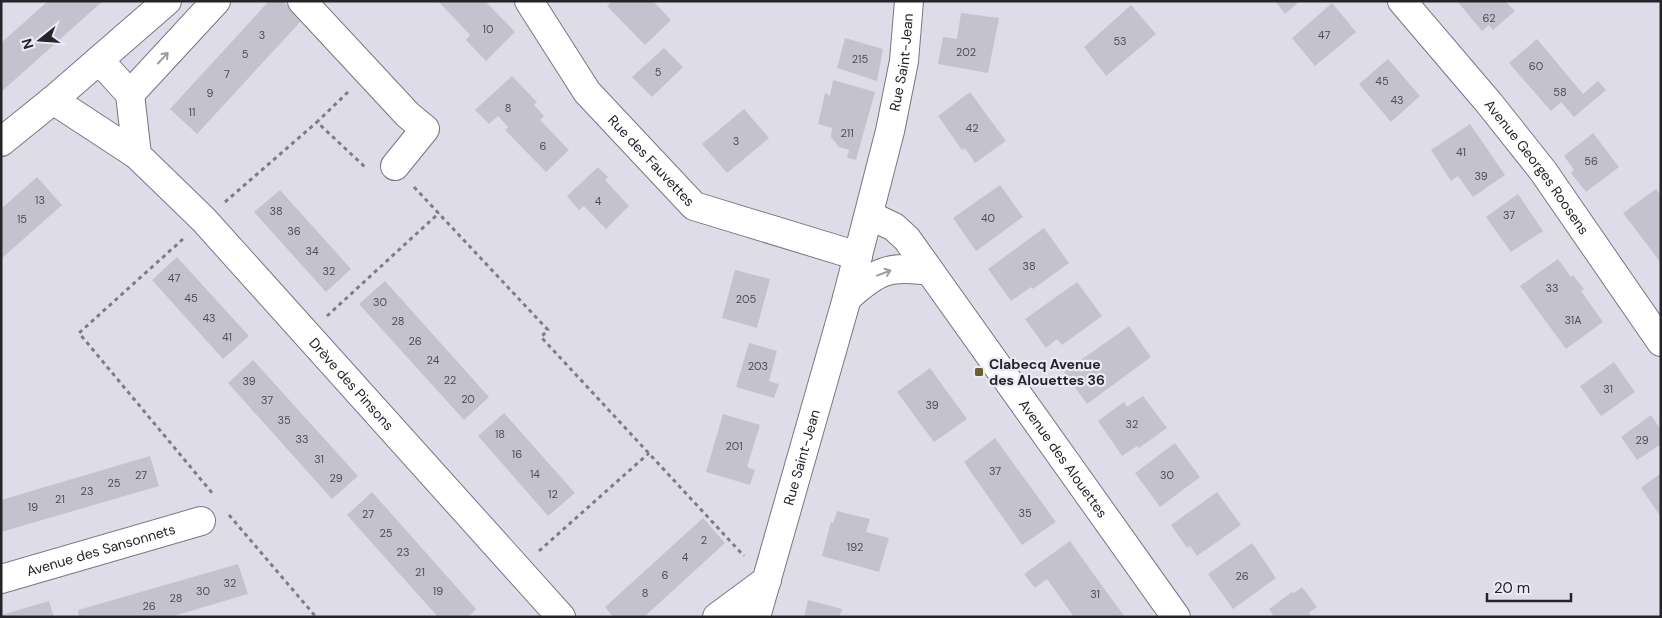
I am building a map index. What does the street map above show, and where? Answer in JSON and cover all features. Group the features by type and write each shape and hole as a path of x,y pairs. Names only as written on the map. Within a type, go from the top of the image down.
{"street":[{"path":"1,142 53,100 167,1"},
{"path":"130,94 216,1"},
{"path":"302,1 408,115 425,129 395,166"},
{"name":"Rue des Fauvettes","path":"529,1 587,92 694,206 858,256"},
{"name":"Rue Saint-Jean","path":"756,617 847,298 890,131 902,70 909,1"},
{"name":"Avenue Georges Roosens","path":"1402,1 1489,103 1543,171 1661,342"},
{"path":"99,60 130,94 136,155"},
{"name":"Drève des Pinsons","path":"53,100 136,155 204,220 561,617"},
{"name":"Avenue des Alouettes","path":"869,215 894,228 907,240 1176,617"},
{"path":"847,298 867,280 888,270 907,268 929,271"},
{"name":"Avenue des Sansonnets","path":"1,579 209,510"},
{"path":"717,617 766,580"}],"path":[{"path":"209,510 79,332 317,122 368,72"},
{"path":"317,122 379,181 395,166 548,330 541,337 766,580"},
{"path":"307,334 439,213"},
{"path":"518,570 649,453"},
{"path":"229,514 316,617"}],"building":[{"path":"48,1 103,1 1,92 1,43"},
{"path":"269,1 283,1 302,20 197,134 170,109"},
{"path":"438,1 485,1 515,32 486,61 466,40 470,35"},
{"path":"612,1 653,1 671,20 645,45 607,6"},
{"path":"1275,1 1300,1 1285,14"},
{"path":"1457,1 1505,1 1515,11 1493,30 1489,25 1482,31"},
{"path":"1332,3 1356,32 1315,66 1292,38"},
{"path":"1131,5 1156,34 1106,76 1084,47"},
{"path":"961,13 999,18 988,73 938,64 943,37 957,39"},
{"path":"845,38 883,49 877,81 837,68"},
{"path":"1537,39 1583,94 1598,81 1606,90 1574,117 1561,102 1551,111 1509,63"},
{"path":"664,48 683,67 652,97 632,77"},
{"path":"1388,59 1420,96 1391,122 1359,84"},
{"path":"512,76 537,102 534,105 544,116 540,120 569,150 546,172 505,130 508,127 498,116 489,124 475,110"},
{"path":"833,80 875,92 856,160 847,158 849,150 839,147 831,137 832,128 818,124 825,93 830,96"},
{"path":"970,92 1006,141 975,163 965,148 962,150 938,116"},
{"path":"744,109 769,138 727,173 702,144"},
{"path":"1470,124 1505,175 1473,197 1458,176 1451,181 1431,150"},
{"path":"1593,133 1619,167 1586,192 1571,173 1574,170 1564,156"},
{"path":"598,167 608,177 605,180 629,206 606,229 584,206 579,210 567,196"},
{"path":"37,177 62,205 1,259 1,209"},
{"path":"1000,185 1023,217 976,251 953,218"},
{"path":"1656,189 1661,196 1661,263 1623,213"},
{"path":"280,190 351,269 326,292 254,212"},
{"path":"1518,194 1543,231 1511,252 1486,217"},
{"path":"1044,228 1069,263 1033,289 1031,287 1011,301 988,269"},
{"path":"177,257 249,336 223,359 152,280"},
{"path":"1558,259 1571,277 1573,275 1584,289 1581,291 1603,322 1566,349 1520,286"},
{"path":"735,270 770,279 757,328 722,318"},
{"path":"385,281 489,397 464,420 359,304"},
{"path":"1077,282 1102,316 1062,345 1057,339 1046,348 1025,319"},
{"path":"1129,326 1151,357 1087,404 1064,372"},
{"path":"749,343 777,351 769,381 779,384 774,398 736,387"},
{"path":"253,360 358,476 332,499 228,383"},
{"path":"1614,362 1635,392 1601,416 1580,386"},
{"path":"930,368 967,419 934,442 897,392"},
{"path":"1143,396 1167,428 1139,448 1137,446 1122,456 1098,421 1124,402 1127,407"},
{"path":"504,413 575,493 548,516 478,436"},
{"path":"723,414 760,425 747,467 755,470 750,485 706,472"},
{"path":"1651,415 1661,430 1661,444 1637,460 1621,437"},
{"path":"995,438 1056,522 1022,545 964,462"},
{"path":"1175,443 1200,477 1160,507 1135,473"},
{"path":"150,456 159,486 1,532 1,500"},
{"path":"1661,473 1661,517 1641,488"},
{"path":"372,492 476,609 468,617 438,617 347,515"},
{"path":"1217,492 1241,525 1197,556 1190,546 1187,548 1171,525"},
{"path":"837,511 870,519 866,532 889,538 879,572 822,556 831,522 833,523"},
{"path":"703,518 725,543 644,617 613,617 605,607"},
{"path":"1070,541 1125,617 1074,617 1047,579 1035,588 1024,574"},
{"path":"1252,543 1276,578 1233,609 1208,574"},
{"path":"238,564 248,594 170,617 79,617 78,610"},
{"path":"1302,587 1317,607 1309,613 1312,617 1274,617 1269,609"},
{"path":"808,600 842,609 839,617 804,617"},
{"path":"49,601 54,617 1,617 1,615"}],"place":[{"name":"Clabecq Avenue des Alouettes 36","path":"979,372"}]}
